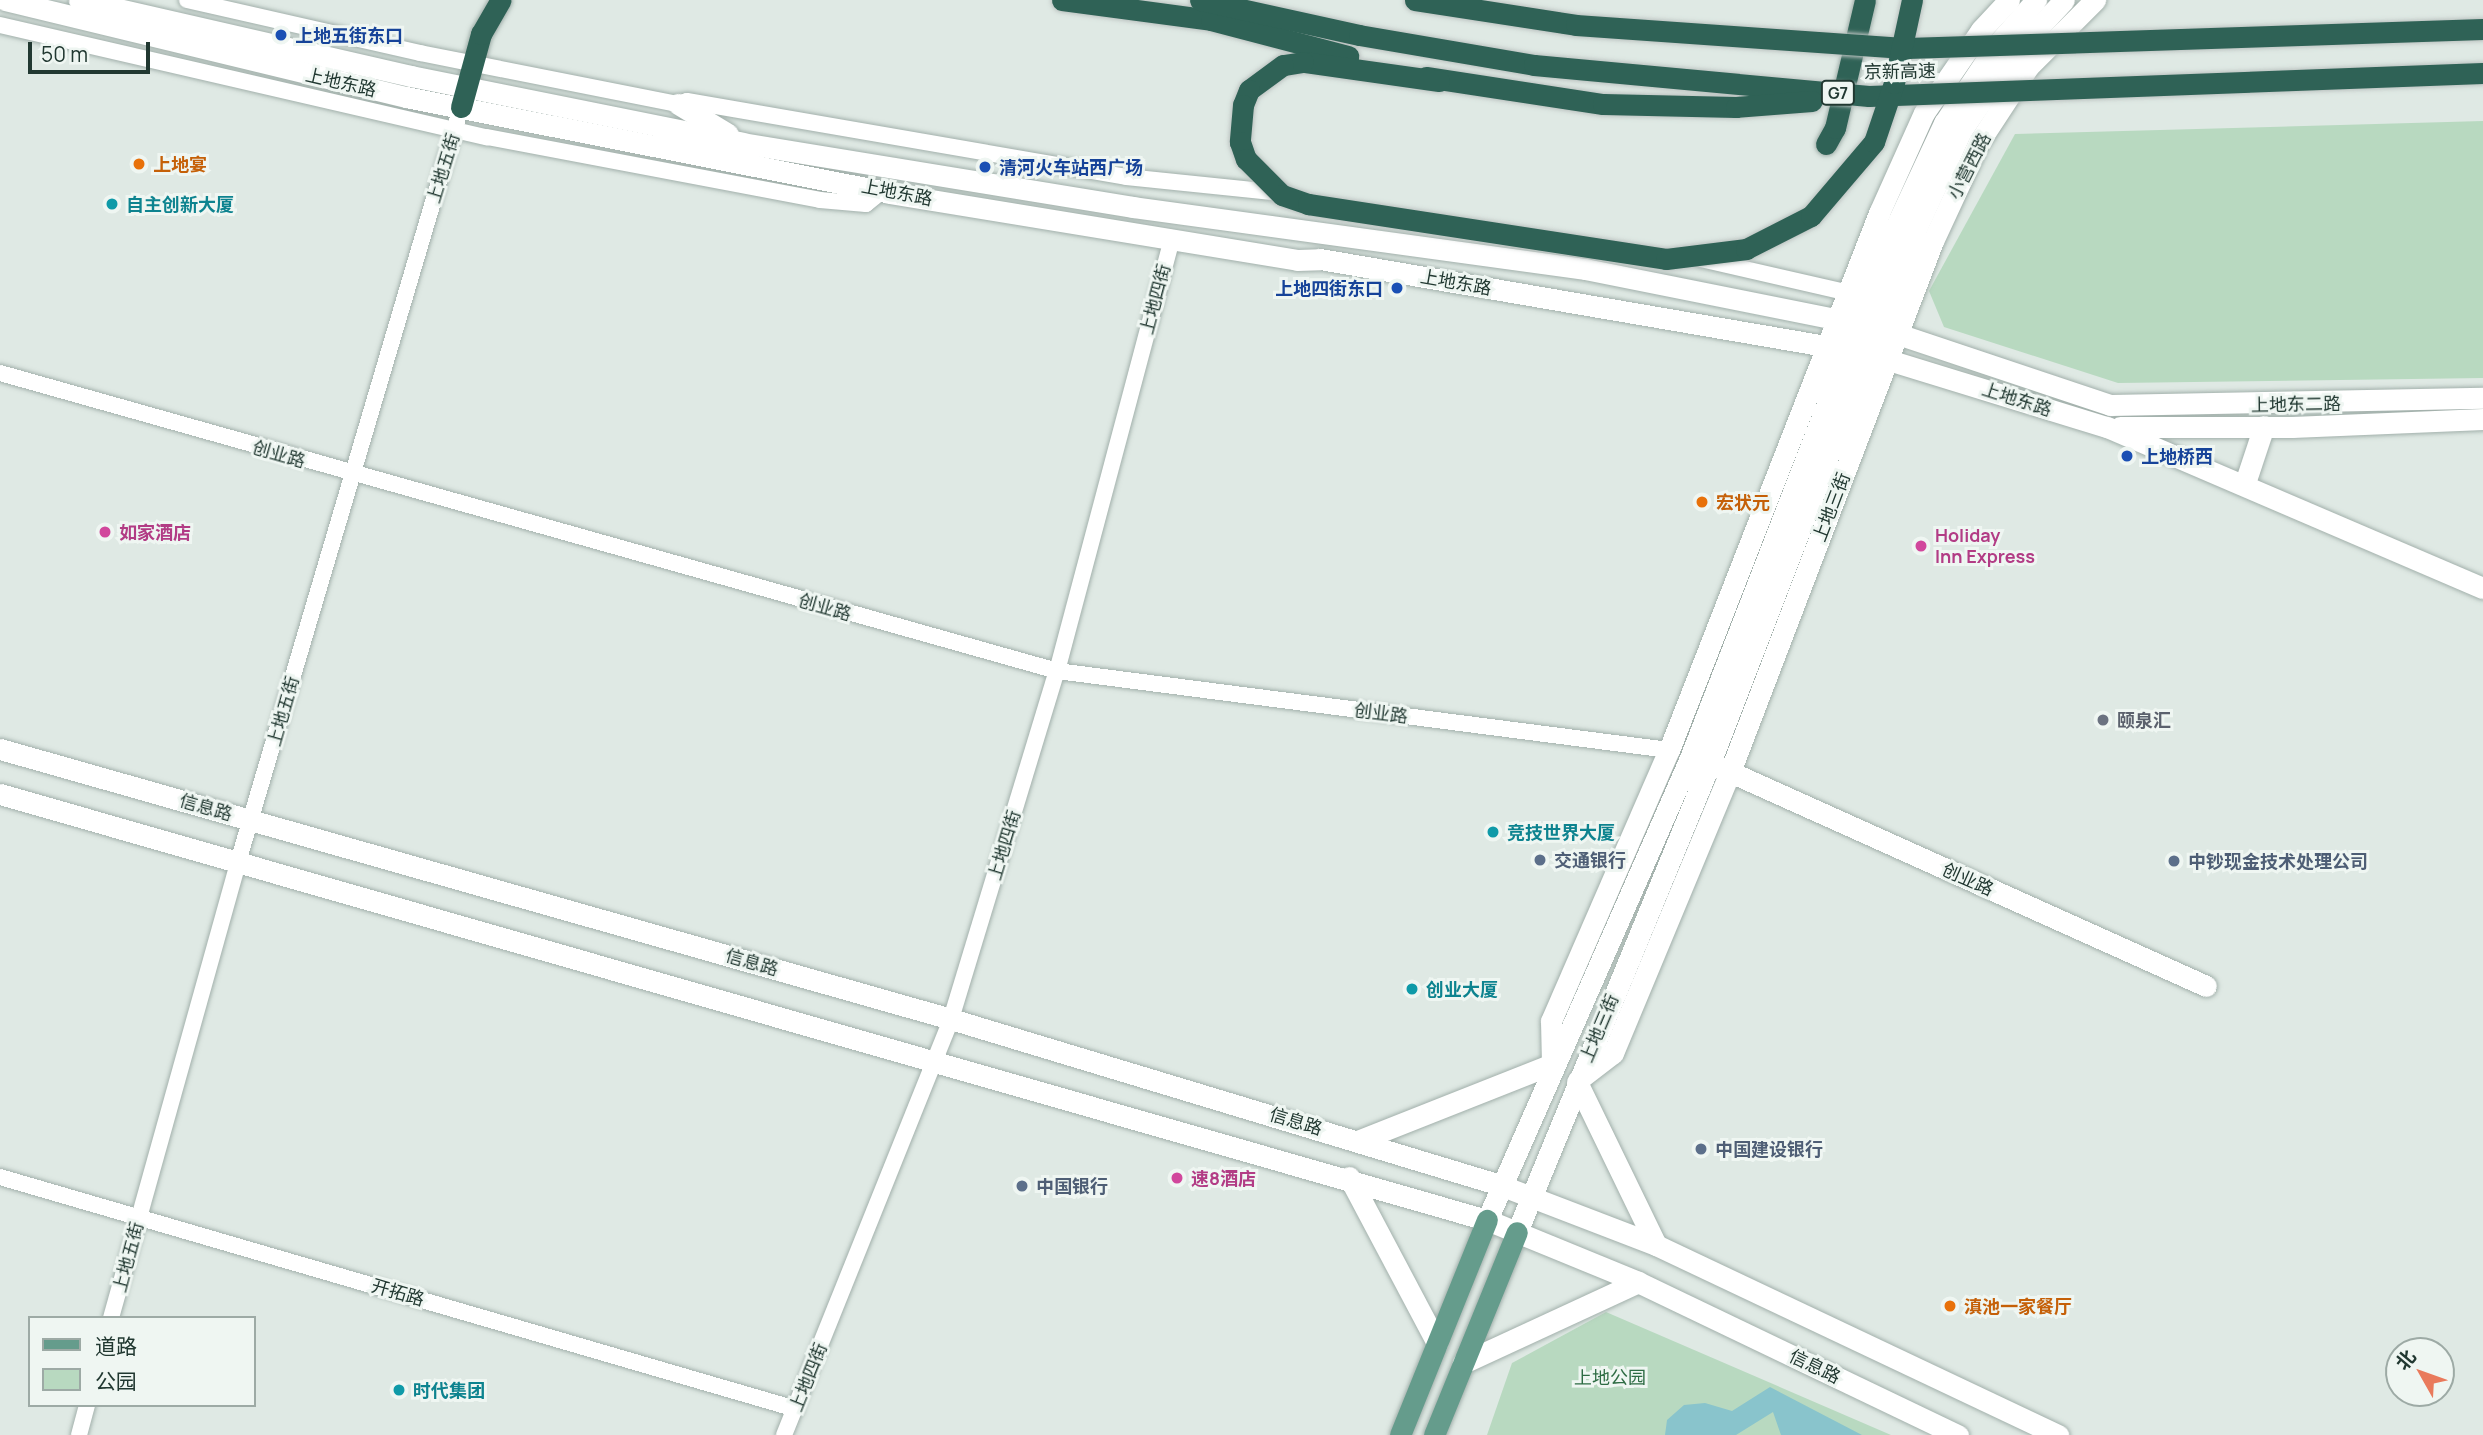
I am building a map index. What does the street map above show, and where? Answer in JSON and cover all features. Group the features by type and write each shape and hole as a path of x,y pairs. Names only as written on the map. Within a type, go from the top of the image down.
{"highway":[{"path":"464,96 481,34 501,0"},
{"path":"1062,0 1211,20 1439,81"},
{"name":"京新高速","path":"1200,0 1359,35 1534,65 1870,96 2483,73"},
{"name":"京新高速","path":"1415,0 1576,25 1907,48 2483,29"},
{"path":"1826,144 1835,128 1866,0"},
{"path":"1870,96 1736,107 1603,104 1303,62 1283,65 1250,90 1243,105 1240,142 1246,159 1282,195 1308,204 1666,259 1746,249 1811,216 1874,142 1894,83 1912,0"}],"main road":[{"name":"上地东路","path":"5,0 464,96 882,191 1846,349 1887,358 2107,427"},
{"name":"上地东路","path":"79,0 464,96 1133,207 1585,269 1898,334 2110,405"},
{"path":"120,0 138,15"},
{"path":"1846,349 1835,319 1924,113 1981,30 2009,0"},
{"name":"小营西路","path":"1866,326 1944,123 1997,44 2036,0"},
{"name":"小营西路","path":"1846,349 1866,326 1961,131 2012,56 2064,0"},
{"name":"小营西路","path":"1887,358 1933,242 1979,142 2028,67 2095,0"},
{"path":"678,104 742,143"},
{"name":"上地三街","path":"1552,1064 1551,1021 1846,349"},
{"name":"上地三街","path":"1577,1082 1700,760 1846,349"},
{"name":"上地三街","path":"1577,1082 1613,1053 1730,772 1887,358"},
{"name":"上地东二路","path":"2110,405 2483,398"},
{"path":"2110,405 2107,427 2245,483 2483,588"},
{"name":"上地东二路","path":"2107,427 2264,426 2483,419"},
{"path":"2245,483 2264,426"},
{"name":"信息路","path":"0,749 951,1019 1360,1140 1500,1185 1656,1245"},
{"name":"创业路","path":"1669,750 1730,772 2206,986"},
{"name":"上地三街","path":"1487,1220 1552,1064 1700,760"},
{"path":"0,794 1349,1177 1437,1343"},
{"path":"1360,1140 1552,1064"},
{"path":"1434,1435 1577,1082"},
{"path":"1577,1082 1656,1245 2058,1435"},
{"name":"信息路","path":"1349,1177 1487,1220 1638,1282 1958,1435"},
{"path":"1400,1435 1487,1220"},
{"path":"1463,1363 1638,1282"}],"street":[{"path":"187,0 473,64 678,104 687,101 1127,177 1215,183 1603,240 1845,292"},
{"path":"0,25 455,130 820,200 866,204 882,191"},
{"name":"上地五街","path":"112,1316 238,862 464,96"},
{"name":"上地四街","path":"784,1435 951,1019 1057,671 1172,238"},
{"name":"创业路","path":"0,373 352,475 1057,671 1669,750"},
{"name":"开拓路","path":"0,1177 796,1409"},
{"path":"79,1435 86,1407"}],"green space":[{"path":"2483,121 2483,378 2118,383 1944,327 1929,291 2015,134"},
{"name":"上地公园","path":"1606,1312 1891,1435 1487,1435 1512,1363"}],"water":[{"path":"1770,1387 1862,1435 1781,1435 1773,1412 1736,1435 1665,1435 1667,1420 1684,1405 1705,1403 1732,1411"}],"place":[{"name":"上地五街东口","path":"281,35"},
{"name":"上地宴","path":"139,164"},
{"name":"清河火车站西广场","path":"985,167"},
{"name":"自主创新大厦","path":"112,204"},
{"name":"上地四街东口","path":"1397,288"},
{"name":"上地桥西","path":"2127,456"},
{"name":"宏状元","path":"1702,502"},
{"name":"如家酒店","path":"105,532"},
{"name":"Holiday Inn Express","path":"1921,546"},
{"name":"颐泉汇","path":"2103,720"},
{"name":"竞技世界大厦","path":"1493,832"},
{"name":"交通银行","path":"1540,860"},
{"name":"中钞现金技术处理公司","path":"2174,861"},
{"name":"创业大厦","path":"1412,989"},
{"name":"中国建设银行","path":"1701,1149"},
{"name":"速8酒店","path":"1177,1178"},
{"name":"中国银行","path":"1022,1186"},
{"name":"滇池一家餐厅","path":"1950,1306"},
{"name":"时代集团","path":"399,1390"}]}
